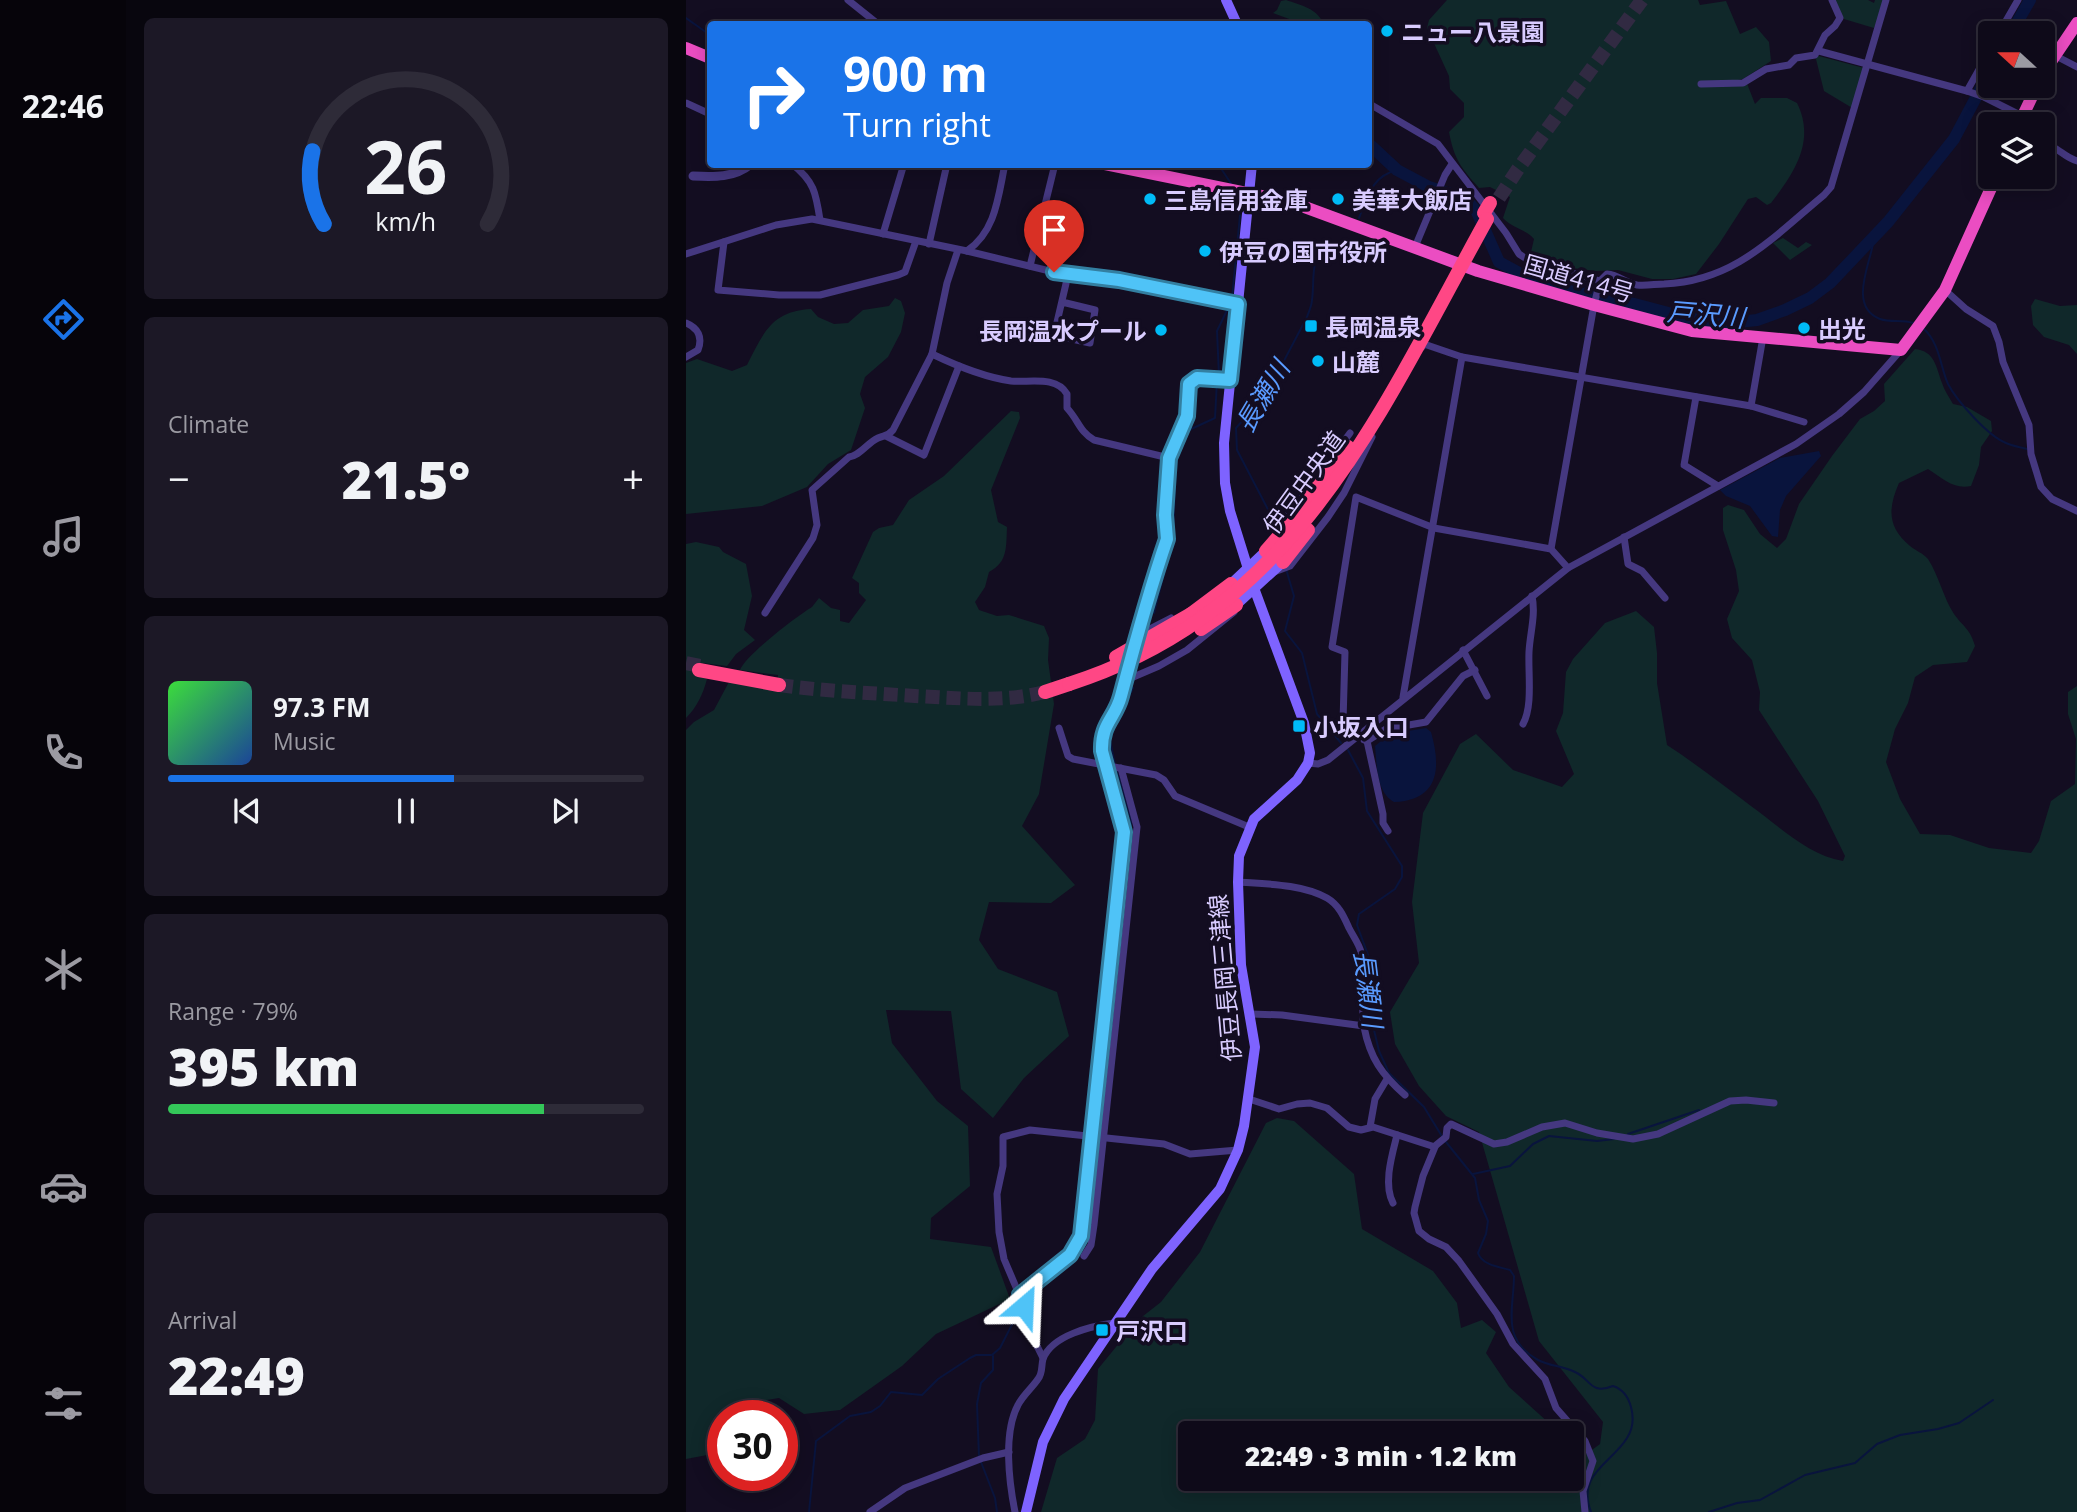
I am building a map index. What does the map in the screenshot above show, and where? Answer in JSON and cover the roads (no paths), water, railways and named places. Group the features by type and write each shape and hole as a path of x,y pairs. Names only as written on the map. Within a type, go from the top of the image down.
{"highway":[{"path":"2055,54 2077,23"},
{"path":"686,48 707,57"},
{"name":"国道414号","path":"1125,168 1291,202 1478,271 1692,331 1901,350"},
{"path":"1901,350 1945,290 1991,189"},
{"name":"伊豆中央道","path":"1045,690 1072,682 1153,649 1193,626 1228,600 1291,539 1325,497 1490,209"},
{"path":"1266,551 1361,432"},
{"path":"1283,562 1335,492 1361,432"},
{"name":"伊豆中央道","path":"1072,682 1163,639 1211,608 1245,580 1308,512 1361,432"},
{"path":"1094,671 1191,614 1231,584"},
{"path":"1072,682 1095,680 1153,657 1236,605"},
{"path":"700,668 779,683"}],"main road":[{"path":"1226,0 1236,21"},
{"path":"1252,168 1224,443 1225,483 1230,511 1254,588 1304,723 1309,743 1308,763"},
{"path":"1231,584 1266,551"},
{"path":"1236,605 1283,562"},
{"name":"伊豆長岡三津線","path":"1026,1512 1035,1469 1052,1419 1152,1269 1220,1189 1238,1150 1255,1058 1251,1014 1241,965 1239,856 1249,827 1261,812 1297,780 1308,763"}],"street":[{"path":"848,0 874,21"},
{"path":"1700,84 1743,83 1766,69 1788,65 1797,58 1815,55 1825,35 1840,18 1832,0"},
{"path":"1551,549 1594,303 1600,284 1607,274 1616,275 1636,285 1689,283 1717,274 1745,261 1824,195 1831,187 1886,0"},
{"path":"2006,21 2018,0"},
{"path":"1819,51 1967,91 1984,97 2008,112"},
{"path":"2055,56 2077,67"},
{"path":"1967,91 1978,71"},
{"path":"686,103 707,113"},
{"path":"1372,105 1438,144 1519,254 1528,260 1600,284"},
{"path":"2055,147 2077,162"},
{"path":"1415,247 1452,164"},
{"path":"693,176 723,177 746,168"},
{"path":"797,168 810,182 820,220"},
{"path":"883,234 903,168"},
{"path":"929,244 946,168"},
{"path":"968,251 979,243 988,231 1004,168"},
{"path":"1030,266 1054,168"},
{"path":"686,254 778,224 820,220 1068,275 1119,280 1238,304"},
{"path":"724,242 718,290 803,296 834,293 905,272 916,242"},
{"path":"765,613 813,538 817,525 812,491 850,456 856,456 876,439 894,430 932,354 958,250"},
{"path":"1062,302 1095,310 1090,344 1054,335 1068,275"},
{"path":"1945,290 1966,309 1993,326 2003,362 2029,425 2031,454 2042,487 2052,499 2077,511"},
{"path":"686,323 695,328 700,340 694,354 686,357"},
{"path":"1751,406 1763,337"},
{"path":"1270,574 1290,566 1344,493 1375,429 1424,344 1462,357 1751,406 1804,422"},
{"path":"1308,763 1322,764 1568,568 1796,444 1839,414 1864,392 1901,350"},
{"path":"932,354 959,366 1012,381 1038,381 1060,386 1067,394 1068,408 1083,434 1094,440 1169,458"},
{"path":"1403,698 1462,357"},
{"path":"886,436 924,455 959,366"},
{"path":"1084,1256 1092,1238 1124,832 1102,738 1121,698 1167,539 1165,515 1169,458 1185,424 1188,389 1192,380 1197,378 1230,380"},
{"path":"1696,397 1684,465 1718,486"},
{"path":"1266,551 1272,534 1313,483 1361,432"},
{"path":"1313,483 1434,528 1551,549 1568,568"},
{"path":"1356,497 1332,647 1345,652 1343,722 1354,738 1367,741 1386,729 1426,722 1463,676 1475,670"},
{"path":"1624,537 1628,564 1642,570 1665,598"},
{"path":"1138,635 1191,608 1217,586 1231,584"},
{"path":"1522,724 1528,711 1529,651 1534,622 1532,596"},
{"path":"1124,681 1187,650 1232,616 1236,605"},
{"path":"1463,650 1487,696"},
{"path":"1059,727 1068,756 1156,775 1164,780 1180,799 1249,827"},
{"path":"1367,741 1384,817 1383,823 1388,831"},
{"path":"1020,1295 1065,1260 1081,1236 1098,1137 1137,827 1121,768"},
{"path":"1238,883 1286,886 1319,894 1336,905 1361,949 1364,966 1364,1026 1374,1056 1387,1079 1405,1095"},
{"path":"1251,1014 1282,1015 1364,1026"},
{"path":"1370,1127 1376,1098 1387,1079"},
{"path":"1249,1099 1279,1109 1310,1103 1327,1108 1349,1127 1361,1130 1370,1127 1434,1146"},
{"path":"1585,1512 1583,1491 1593,1461 1585,1441 1556,1409 1545,1379 1513,1344 1497,1314 1459,1261 1446,1247 1419,1231 1415,1207 1434,1146 1443,1138 1448,1125 1454,1124 1489,1142 1500,1144 1542,1127 1564,1123 1597,1133 1633,1139 1658,1134 1730,1101 1774,1103"},
{"path":"1015,1512 1008,1437 1016,1408 1041,1376 1043,1358 1028,1328 1020,1295 1004,1259 999,1231 998,1194 1003,1166 1003,1137 1030,1130 1164,1144 1191,1154 1238,1150"},
{"path":"1393,1203 1389,1194 1389,1170 1397,1135"},
{"path":"1043,1358 1056,1343 1071,1335 1100,1325 1114,1324"},
{"path":"870,1512 905,1488 983,1458 1009,1452"}],"water":[{"path":"1819,451 1821,456 1786,496 1780,510 1778,537 1772,536 1750,506 1726,496 1720,490 1780,458"},
{"path":"1426,728 1431,732 1436,757 1434,779 1421,795 1394,802 1388,798 1381,785 1375,746 1390,734"}],"waterway":[{"name":"戸沢川","path":"2018,21 2030,0"},
{"path":"686,18 707,33"},
{"name":"戸沢川","path":"1372,147 1397,170 1429,187 1463,198 1477,212 1499,262 1521,274 1676,315 1729,323 1757,320 1785,310 1810,298 1830,283 1888,222 1954,139 1978,94"},
{"name":"戸沢川","path":"1221,168 1232,185"},
{"name":"長瀬川","path":"1359,218 1376,182 1397,170"},
{"name":"戸沢川","path":"1232,299 1240,215 1236,197"},
{"path":"1874,237 1864,281 1865,304 1870,313 1880,319 1913,323"},
{"name":"長瀬川","path":"1279,523 1274,521 1237,450 1236,428 1245,418 1257,412 1307,317 1312,302 1315,263 1327,245"},
{"name":"戸沢川","path":"1219,376 1217,331 1230,304"},
{"path":"1924,329 1937,348 1948,384 1966,408 1982,426 1999,439 2027,449"},
{"name":"戸沢川","path":"1154,613 1173,538 1176,459 1189,430 1215,418 1217,381"},
{"name":"長瀬川","path":"1286,569 1294,596 1285,631 1302,653 1317,714 1341,743"},
{"name":"戸沢川","path":"1115,765 1110,732 1133,688"},
{"name":"長瀬川","path":"1348,750 1363,778 1367,811 1402,866 1402,877 1395,889 1359,914 1357,925 1371,963 1370,1013 1379,1051 1389,1073 1424,1107 1443,1138"},
{"name":"戸沢川","path":"1098,1136 1131,833 1131,819 1117,771"},
{"path":"1628,1134 1699,1110"},
{"path":"1473,1174 1510,1166 1533,1144 1549,1136 1597,1141 1614,1139"},
{"name":"戸沢川","path":"1025,1300 1075,1257 1087,1237 1097,1141"},
{"name":"長瀬川","path":"1446,1142 1475,1178 1479,1200 1488,1221 1478,1253 1480,1257 1487,1263 1510,1270 1514,1276 1512,1322 1518,1343 1538,1360 1575,1372 1595,1387 1600,1389 1613,1386 1620,1389 1629,1401 1632,1416 1630,1431 1621,1447 1592,1478 1588,1488 1591,1512"},
{"name":"戸沢川","path":"992,1355 1000,1348 1022,1305"},
{"path":"809,1512 816,1441 850,1416 871,1412 880,1406 891,1392 922,1395 938,1379 970,1358 976,1355 991,1355"},
{"path":"979,1457 977,1404 981,1383 993,1370 993,1356"},
{"path":"1709,1512 1737,1503 1760,1500 1805,1475 1855,1463 1877,1444 1900,1435 1959,1423 1993,1400"},
{"path":"981,1462 995,1498 997,1512"}],"tunnel":[{"path":"1499,198 1642,0"},
{"path":"686,663 700,666"},
{"path":"779,685 964,699 1013,698 1045,692"}],"place":[{"name":"ニュー八景園","path":"1387,31"},
{"name":"三島信用金庫","path":"1150,199"},
{"name":"美華大飯店","path":"1338,199"},
{"name":"伊豆の国市役所","path":"1205,251"},
{"name":"長岡温泉","path":"1311,326"},
{"name":"出光","path":"1804,328"},
{"name":"長岡温水プール","path":"1161,330"},
{"name":"山麓","path":"1318,361"},
{"name":"小坂入口","path":"1299,726"},
{"name":"戸沢口","path":"1102,1330"}]}
